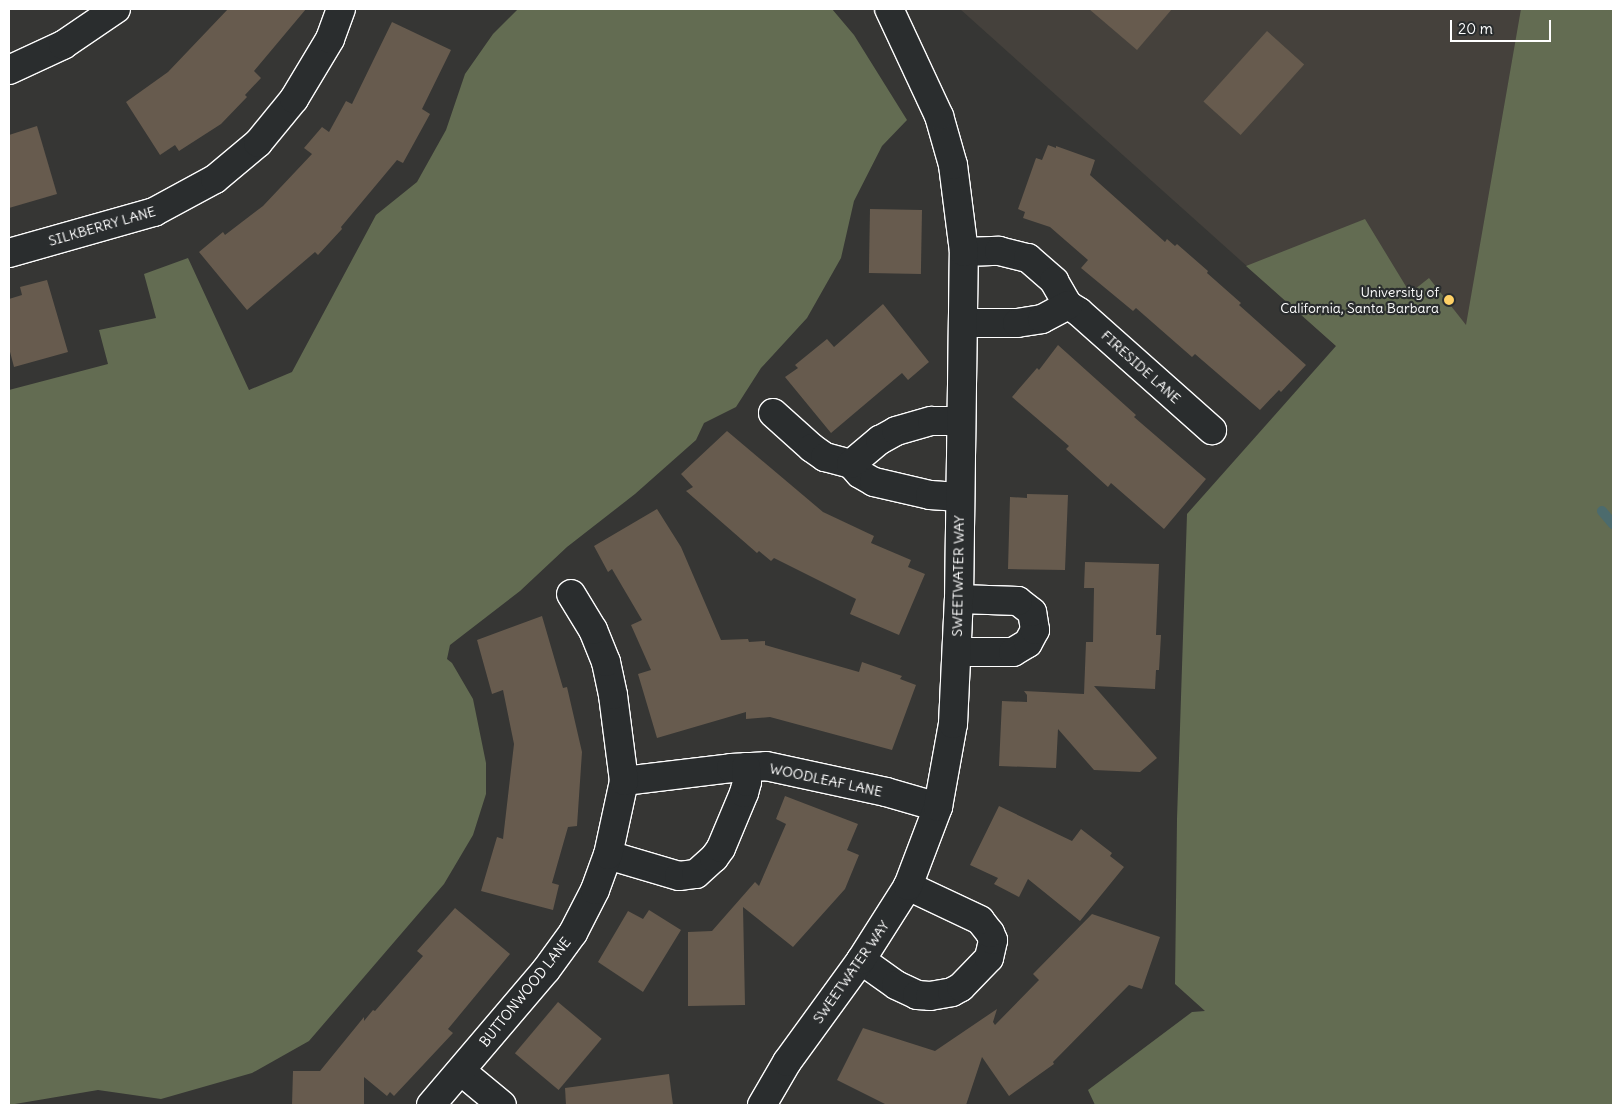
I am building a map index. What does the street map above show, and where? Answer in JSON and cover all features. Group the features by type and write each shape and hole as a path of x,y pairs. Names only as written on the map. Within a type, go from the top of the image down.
{"street":[{"path":"9,70 57,48 116,9"},
{"name":"SILKBERRY LANE","path":"9,252 154,212 216,179 258,143 294,99 330,38 341,9"},
{"name":"SWEETWATER WAY","path":"762,1105 787,1062 861,960 908,886 921,858 938,807 953,724 959,599 964,252 953,165 939,116 889,9"},
{"name":"FIRESIDE LANE","path":"964,252 999,251 1028,258 1054,281 1068,305 1212,430"},
{"path":"964,323 1017,323 1042,319 1068,305"},
{"path":"773,412 812,448 825,457 851,464 860,474 874,482 930,495 959,497"},
{"path":"851,464 880,440 896,431 932,421 961,421"},
{"name":"BUTTONWOOD LANE","path":"432,1105 546,970 573,933 595,890 608,855 624,780 613,695 606,662 593,630 571,594"},
{"path":"957,652 1013,652 1028,643 1035,630 1032,612 1018,601 959,599"},
{"path":"608,855 679,876 696,874 714,858 721,848 744,793 747,782 746,766"},
{"name":"WOODLEAF LANE","path":"624,780 746,766 766,766 886,792 938,807"},
{"path":"861,960 896,984 917,995 930,996 952,992 961,987 989,958 993,940 990,932 980,920 908,886"},
{"path":"461,1071 502,1105"}],"shaded area":[{"name":"University of California, Santa Barbara","path":"960,9 1613,9 1613,565 1336,346"}],"green space":[{"path":"518,9 832,9 854,35 907,120 882,146 854,201 841,258 807,318 761,368 736,407 704,423 696,440 635,494 567,547 520,591 450,645 447,659 452,663 473,699 486,763 486,794 473,835 444,884 309,1041 252,1073 161,1099 98,1090 9,1105 9,390 108,364 99,330 156,318 144,274 188,258 249,390 292,372 376,215 417,182 446,130 465,74 493,34"},
{"path":"1521,9 1613,9 1613,1105 1095,1105 1088,1090 1192,1012 1205,1011 1175,984 1177,819 1187,514 1336,346 1246,266 1365,219 1410,293 1429,278 1466,325"}],"building":[{"path":"228,9 306,9 254,71 261,78 245,95 247,97 221,124 179,151 175,145 160,155 126,102 168,72"},
{"path":"1089,9 1172,9 1137,50"},
{"path":"392,22 451,50 422,109 430,114 403,163 397,160 341,227 342,229 318,255 315,252 247,310 199,252 223,232 225,235 263,206 312,154 304,148 322,127 329,132 346,101 352,104"},
{"path":"1267,31 1304,64 1241,135 1203,102"},
{"path":"37,126 57,194 9,208 9,135"},
{"path":"1048,145 1095,160 1090,175 1165,242 1167,239 1175,246 1177,244 1208,271 1207,273 1241,303 1239,305 1306,365 1281,392 1279,390 1260,410 1195,354 1192,357 1136,308 1133,311 1081,268 1088,260 1050,227 1023,218 1025,212 1018,209 1036,158 1042,160"},
{"path":"870,209 922,210 921,274 869,273"},
{"path":"47,280 68,352 14,367 9,348 9,299 22,295 20,287"},
{"path":"883,304 929,362 908,380 902,373 831,433 785,377 798,368 795,365 827,339 834,347"},
{"path":"1058,345 1136,415 1134,417 1206,479 1164,529 1111,483 1108,487 1066,449 1069,446 1012,397 1037,368 1039,370"},
{"path":"727,431 823,512 874,536 871,543 911,560 908,567 925,574 899,635 850,614 856,599 774,558 771,561 759,551 757,553 686,491 693,487 681,474"},
{"path":"1027,494 1068,495 1065,570 1008,569 1010,497 1027,498"},
{"path":"657,509 681,547 721,640 748,639 749,642 765,641 765,645 859,672 862,662 902,676 900,679 916,685 892,750 770,717 746,719 746,712 657,738 638,674 651,670 631,625 642,620 612,569 608,572 594,546"},
{"path":"1085,562 1159,564 1156,635 1161,635 1159,670 1156,670 1155,689 1094,686 1157,758 1140,772 1094,770 1058,729 1056,768 999,766 1002,701 1027,702 1027,695 1024,691 1084,694 1086,642 1093,642 1094,588 1084,588"},
{"path":"542,616 563,688 567,687 582,752 577,826 568,827 552,883 559,885 553,910 481,891 497,837 503,839 514,744 503,690 492,694 477,640"},
{"path":"785,796 858,824 847,850 859,855 845,889 793,947 743,907 745,1005 688,1006 688,932 712,931 755,882 759,886 786,824 776,819"},
{"path":"999,806 1072,841 1081,829 1112,853 1110,856 1124,867 1080,921 1028,879 1019,897 994,884 998,878 970,865"},
{"path":"455,908 510,954 448,1029 453,1033 394,1096 390,1092 387,1096 364,1077 364,1105 292,1105 293,1071 320,1071 364,1017 364,1021 423,956 417,951"},
{"path":"649,910 681,930 643,992 598,962 628,911 643,919"},
{"path":"1092,914 1160,937 1142,989 1129,985 1053,1062 1054,1064 1009,1096 982,1057 966,1105 887,1105 837,1080 863,1028 935,1051 997,1009 993,1022 995,1025 1039,980 1033,974"},
{"path":"558,1002 602,1039 559,1090 515,1053"},
{"path":"669,1074 673,1105 566,1105 565,1088"}],"waterway":[{"path":"1602,511 1613,524"}],"place":[{"name":"University of California, Santa Barbara","path":"1449,300"}]}
